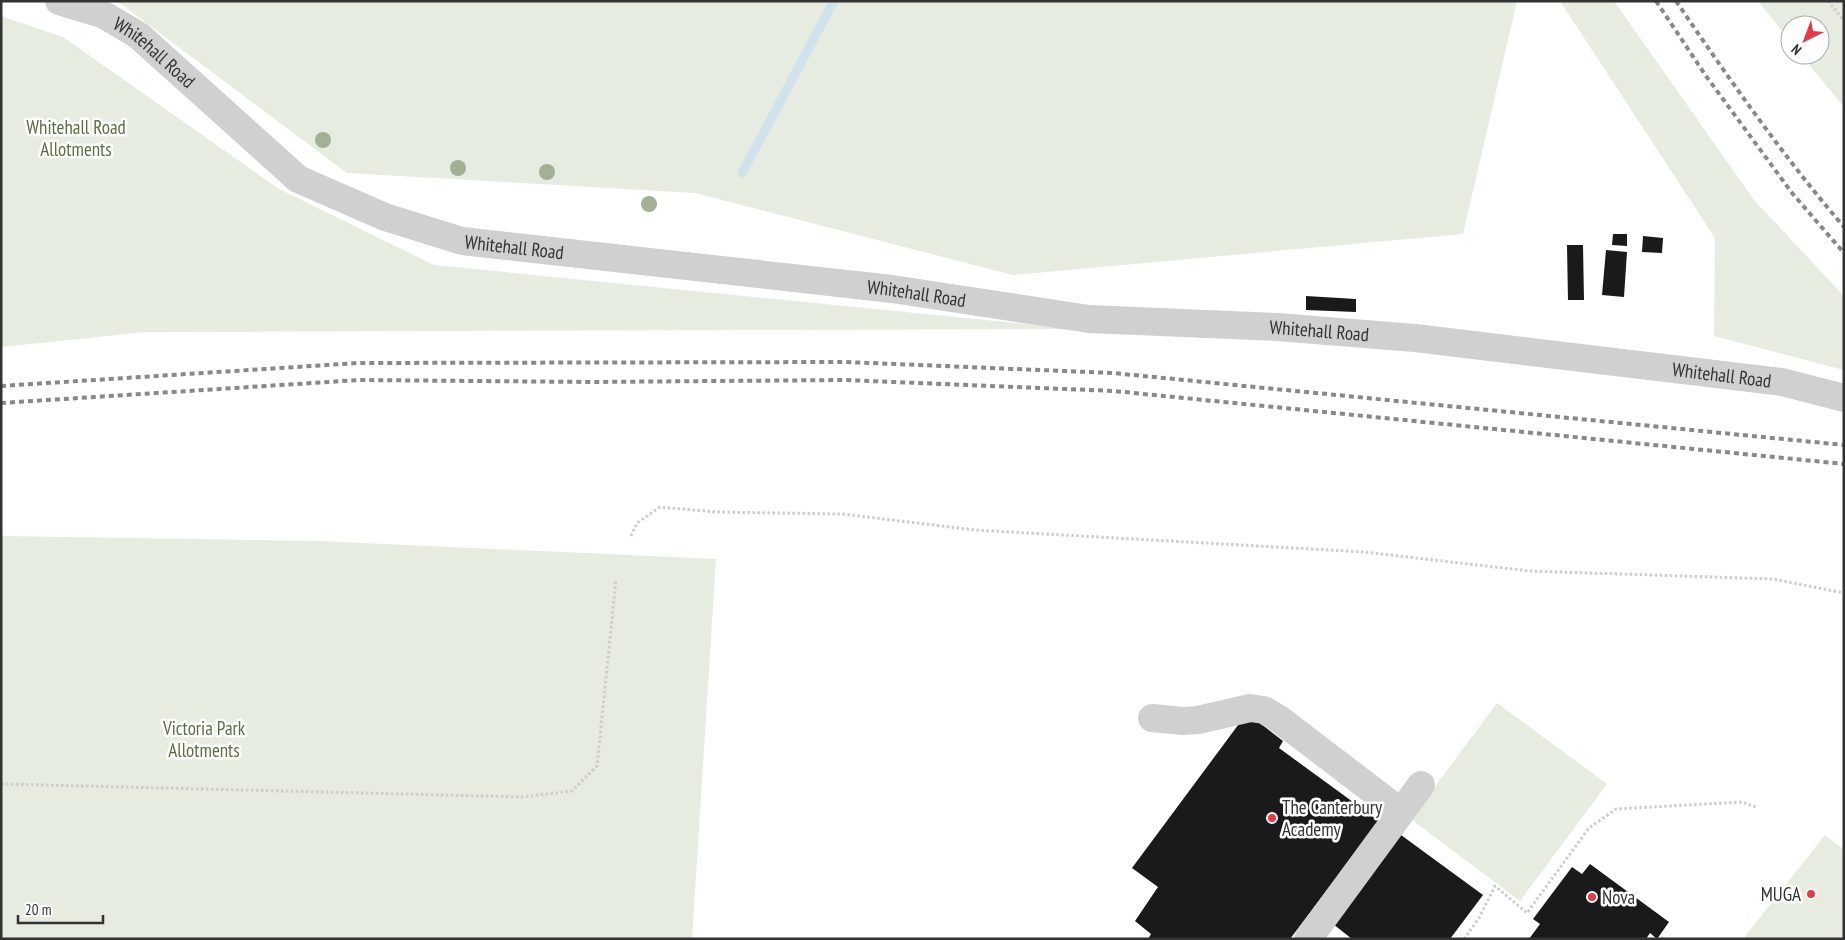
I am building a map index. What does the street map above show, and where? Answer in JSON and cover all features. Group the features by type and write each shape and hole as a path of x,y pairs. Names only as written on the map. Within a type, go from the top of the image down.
{"street":[{"name":"Whitehall Road","path":"59,1 102,14 138,35 298,179 385,217 462,241 892,289 1089,319 1277,327 1415,338 1782,382 1844,398"},
{"path":"1152,718 1183,721 1198,720 1250,708 1264,710 1279,719 1401,812"},
{"path":"1308,939 1421,785"}],"path":[{"path":"1828,1 1844,21"},
{"path":"631,536 637,523 660,507 716,512 842,514 975,530 1364,552 1530,571 1773,579 1844,593"},
{"path":"1,784 522,797 572,791 597,766 616,580"},
{"path":"1464,939 1479,918 1495,886 1527,913 1589,828 1616,809 1742,802 1756,806"}],"green space":[{"path":"117,1 1517,1 1463,234 1013,275 695,193 347,173"},
{"path":"1560,1 1614,1 1754,200 1844,296 1844,370 1714,336 1715,238"},
{"path":"1758,1 1844,1 1844,107 1809,65 1830,65 1830,15 1780,15 1780,28"},
{"name":"Whitehall Road Allotments","path":"1,16 63,37 279,189 434,265 1076,329 146,332 1,347"},
{"name":"Victoria Park Allotments","path":"1,536 320,541 716,559 692,939 1,939"},
{"path":"1497,703 1607,784 1520,901 1411,819"},
{"name":"MUGA","path":"1825,835 1844,850 1844,939 1743,939"}],"building":[{"path":"1613,234 1627,234 1627,246 1612,245"},
{"path":"1643,236 1663,238 1662,253 1642,252"},
{"path":"1567,245 1583,245 1584,300 1568,300"},
{"path":"1606,250 1627,252 1624,297 1602,295"},
{"path":"1306,296 1356,299 1356,312 1306,310"},
{"path":"1247,713 1283,741 1279,748 1379,821 1290,939 1148,939 1151,934 1135,921 1158,887 1132,868"},
{"path":"1401,835 1483,895 1450,939 1352,939 1333,924"},
{"name":"Nova","path":"1590,864 1669,922 1657,939 1650,933 1646,939 1529,939 1540,924 1533,919 1572,867 1582,874"}],"waterway":[{"path":"742,173 834,1"}],"railway":[{"path":"1656,1 1706,76 1792,193 1844,253"},
{"path":"1676,1 1757,117 1799,173 1844,227"},
{"path":"1,386 358,363 846,362 1113,373 1844,445"},
{"path":"1,403 359,380 591,382 845,380 1114,391 1844,464"}],"place":[{"name":"The Canterbury Academy","path":"1272,818"},
{"name":"MUGA","path":"1811,894"},
{"name":"Nova","path":"1592,897"}]}
